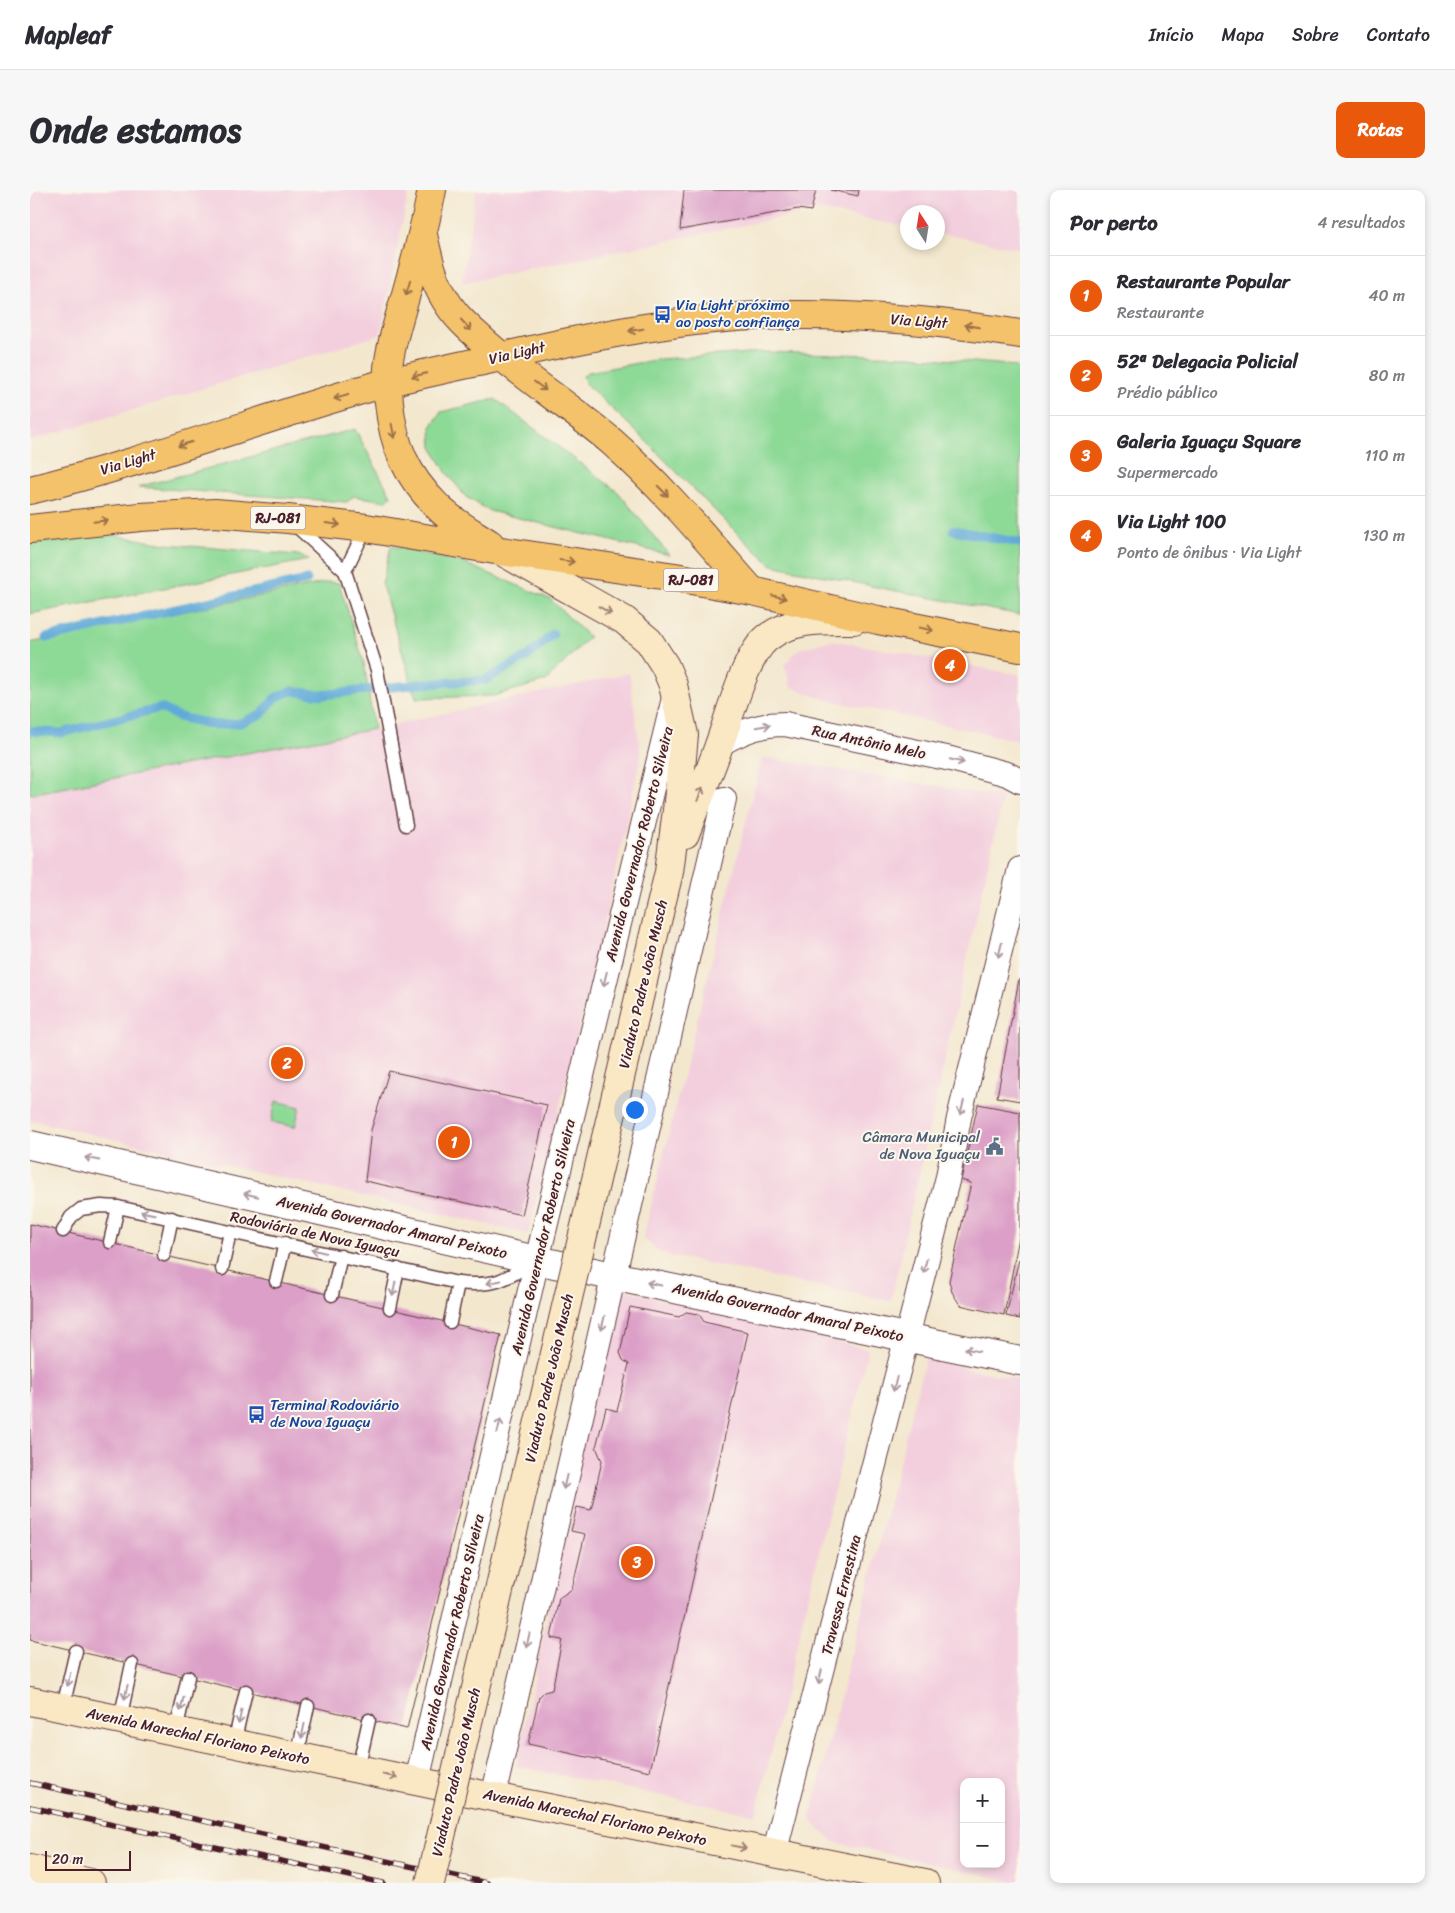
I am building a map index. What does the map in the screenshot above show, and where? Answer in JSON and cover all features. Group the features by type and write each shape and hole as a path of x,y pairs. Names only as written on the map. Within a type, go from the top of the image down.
{"main road":[{"name":"Avenida Governador Roberto Silveira","path":"432,190 423,235 392,344 388,367 387,383 394,439 408,471 437,507 456,523 501,551 624,620 638,630 658,652 665,666 676,694 683,724"},
{"name":"Avenida Governador Roberto Silveira","path":"423,235 435,278 446,301 469,329 612,442 673,502 752,591"},
{"name":"Via Light","path":"30,490 387,383 501,356 643,328 716,319 782,315 905,320 967,325 1020,334"},
{"name":"RJ-081","path":"30,529 173,514 215,513 366,528 752,591 878,620 1020,648"},
{"name":"Viaduto Padre João Musch","path":"430,1883 670,872 719,745 736,694 760,645 784,628 800,622 878,620"},
{"name":"Viaduto Padre João Musch","path":"670,872 682,759 683,724"},
{"name":"Avenida Marechal Floriano Peixoto","path":"30,1700 358,1770 925,1883"},
{"path":"30,1869 91,1883"}],"street":[{"name":"Avenida Governador Roberto Silveira","path":"417,1781 537,1260 676,694"},
{"name":"Rua Antônio Melo","path":"719,745 750,728 785,724 950,759 1007,774 1020,781"},
{"path":"493,1797 724,799"},
{"name":"Travessa Ernestina","path":"774,1854 948,1177 959,1118 1020,869"},
{"name":"Avenida Governador Amaral Peixoto","path":"30,1145 537,1260 1020,1361"}],"lane":[{"path":"288,519 345,571 384,697 406,826"},
{"path":"345,571 366,528"},
{"name":"Rodoviária de Nova Iguaçu","path":"63,1231 72,1217 81,1209 101,1206 118,1207 458,1283 476,1285 503,1281 537,1260"},
{"path":"110,1242 118,1207"},
{"path":"164,1255 172,1218"},
{"path":"222,1269 230,1232"},
{"path":"276,1282 284,1243"},
{"path":"332,1294 340,1256"},
{"path":"390,1308 398,1269"},
{"path":"450,1322 458,1283"},
{"path":"63,1708 76,1651"},
{"path":"120,1719 132,1664"},
{"path":"176,1731 188,1677"},
{"path":"234,1743 246,1691"},
{"path":"297,1757 308,1706"},
{"path":"358,1770 369,1720"}],"shaded area":[{"path":"30,190 409,190 380,335 30,441"},
{"path":"476,190 1020,190 1020,249 945,234 945,205 900,205 900,226 818,210 462,283"},
{"path":"832,640 1020,675 1020,741 823,699 791,687 784,665 799,649"},
{"path":"629,673 641,755 601,939 528,1234 30,1120 30,794 374,729"},
{"path":"762,757 1003,797 891,1301 662,1254 643,1238"},
{"path":"616,1288 868,1349 756,1815 516,1766"},
{"path":"925,1359 1020,1380 1020,1883 834,1842 810,1819"}],"green space":[{"path":"764,352 910,356 1007,365 1020,368 1020,615 772,565 742,538 642,437 586,384 583,376 588,372 660,359"},
{"path":"495,399 618,492 669,555 490,511 466,497 446,472 432,447 431,427 441,412"},
{"path":"355,429 391,496 386,501 354,496 347,502 138,487"},
{"path":"101,533 166,544 298,555 309,560 30,614 30,543"},
{"path":"391,546 464,563 550,599 589,637 546,681 493,696 416,698 382,585"},
{"path":"328,582 339,583 364,663 374,729 30,794 30,643"},
{"path":"276,1101 300,1107 295,1127 271,1122"}],"building":[{"path":"684,190 816,190 811,211 798,209 680,230"},
{"path":"831,190 859,190 858,196"},
{"path":"1020,979 1020,1101 997,1097"},
{"path":"389,1071 547,1105 522,1215 365,1181 371,1130"},
{"path":"978,1104 1020,1112 1020,1232 1004,1315 960,1305 952,1292 949,1281 971,1183 961,1180"},
{"name":"Terminal Rodoviário de Nova Iguaçu","path":"30,1224 501,1335 407,1729 30,1640"},
{"path":"1020,1259 1020,1319 1006,1316"},
{"path":"630,1307 679,1317 686,1312 699,1314 704,1322 748,1332 650,1771 528,1744 539,1697 544,1692 552,1690 562,1640 551,1638 559,1598 572,1589 585,1534 571,1531 577,1507 591,1510 602,1461 596,1447 606,1408 617,1411 629,1364 623,1360 620,1353"}],"waterway":[{"path":"953,530 1020,543"},
{"path":"46,638 307,580"},
{"path":"30,731 61,733 161,708 179,717 214,725 240,723 262,714 275,698 291,691 322,695 419,684 485,680 527,657 553,634"}],"railway":[{"path":"30,1783 487,1883"},
{"path":"30,1807 383,1883"}],"place":[{"name":"Via Light próximo ao posto confiança","path":"662,314"},
{"name":"Via Light 100","path":"950,665"},
{"name":"52ª Delegacia Policial","path":"287,1063"},
{"name":"Restaurante Popular","path":"454,1142"},
{"name":"Câmara Municipal de Nova Iguaçu","path":"994,1146"},
{"name":"Terminal Rodoviário de Nova Iguaçu","path":"256,1414"},
{"name":"Galeria Iguaçu Square","path":"637,1562"}]}
